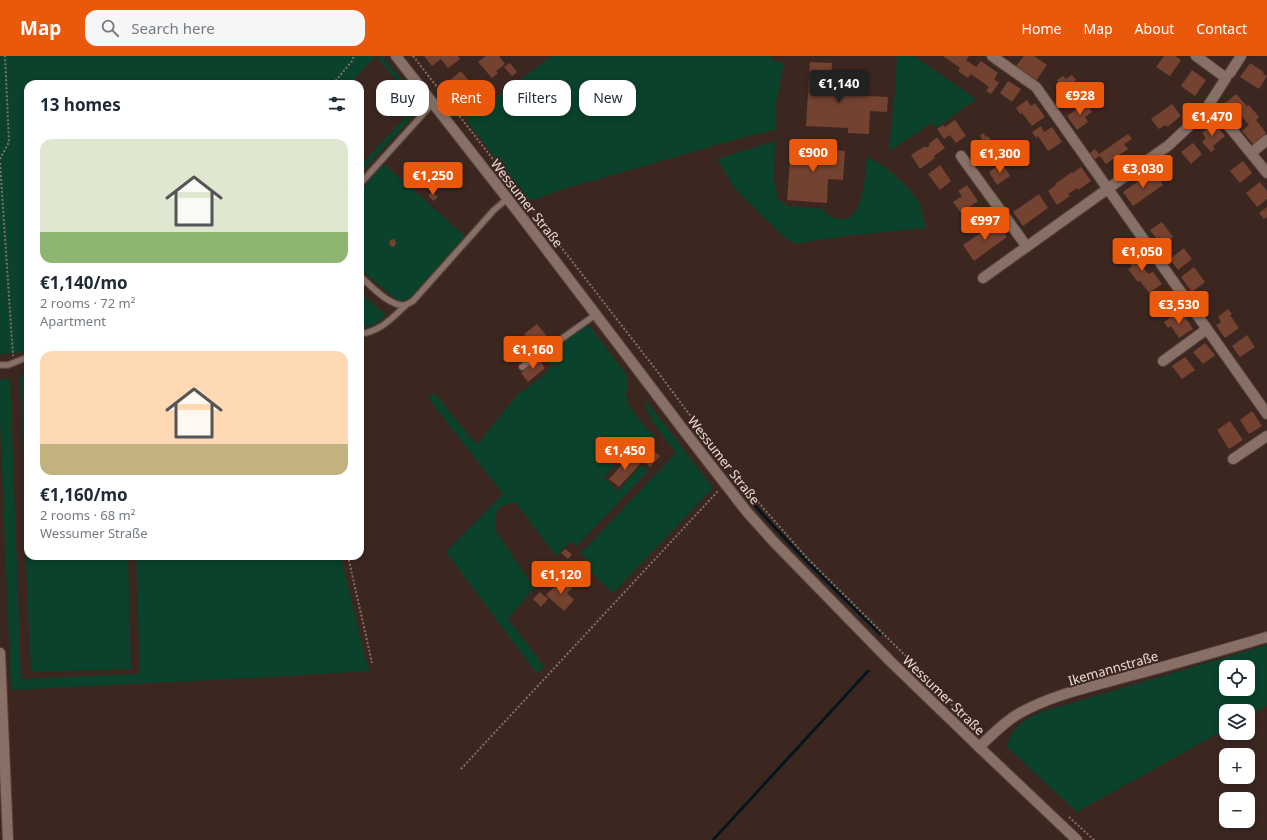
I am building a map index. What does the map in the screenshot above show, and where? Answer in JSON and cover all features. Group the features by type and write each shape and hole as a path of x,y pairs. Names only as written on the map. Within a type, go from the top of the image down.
{"street":[{"name":"Wessumer Straße","path":"396,56 725,484 774,542 890,661 978,747 1077,840"},
{"path":"992,56 1036,87 1267,414"},
{"path":"1196,56 1228,75"},
{"path":"983,278 1169,145 1204,112 1241,56"},
{"path":"1210,103 1267,173"},
{"path":"1251,153 1267,140"},
{"path":"962,156 1026,247"},
{"path":"1163,361 1207,329"},
{"path":"1233,459 1267,436"},
{"name":"Ikemannstraße","path":"978,747 1000,727 1017,715 1039,703 1089,687 1195,659 1267,637"},
{"path":"0,653 8,840"}],"lane":[{"path":"364,180 433,103"},
{"path":"364,333 380,328 406,305 413,301 494,210 507,199"},
{"path":"364,279 392,302 400,305 406,305"},
{"path":"522,367 595,315"},
{"path":"0,365 14,363 24,359"}],"path":[{"path":"0,159 8,142 5,56"},
{"path":"336,80 352,62 354,56"},
{"path":"413,56 727,464 807,558 944,694 955,709"},
{"path":"0,164 14,363"},
{"path":"461,769 725,484"},
{"path":"349,560 372,663"},
{"path":"1065,814 1094,840"}],"green space":[{"path":"0,56 375,56 354,80 24,80 24,352 0,354"},
{"path":"380,56 382,56 402,80 396,80 378,58"},
{"path":"552,56 771,56 772,60 784,63 776,104 776,130 752,135 560,190 535,200 527,199 466,120 471,116 495,116 495,98 503,92 503,116 571,116 571,80 520,80"},
{"path":"897,56 914,56 976,99 936,128 932,123 889,151 895,90"},
{"path":"406,116 413,116 364,170 364,162"},
{"path":"775,141 774,181 778,200 789,206 822,209 828,215 835,218 848,218 854,213 859,205 864,184 867,156 889,170 909,189 920,203 926,228 845,236 796,244 784,237 735,189 717,159"},
{"path":"384,164 465,236 411,297 407,299 398,300 394,298 364,272 364,186"},
{"path":"364,296 385,314 381,320 371,326 364,328"},
{"path":"588,324 626,374 628,383 626,395 629,406 655,440 639,457 628,449 604,477 618,491 641,465 648,471 577,546 571,541 556,556 516,503 511,503 500,507 495,516 495,530 534,588 508,619 544,666 537,674 446,552 503,494 428,398 434,393 477,445 517,395 543,376 551,367 543,356"},
{"path":"20,376 24,376 24,476"},
{"path":"10,378 21,679 140,674 136,560 342,560 365,657 370,671 11,690 0,421 0,380"},
{"path":"645,399 713,488 613,593 587,568 591,563 581,553 676,453 652,419 645,405"},
{"path":"26,560 128,560 131,669 31,672"},
{"path":"1267,645 1267,706 1255,713 1255,704 1219,704 1219,733 1077,812 1007,747 1010,737 1023,722 1050,709"}],"building":[{"path":"424,56 458,56 460,59 448,68 441,59 432,66"},
{"path":"486,56 499,56 505,64 496,71 498,73 492,78 478,62"},
{"path":"943,56 969,56 966,60 976,67 981,61 998,73 994,79 999,83 991,94 986,91 989,87 971,74 968,78 958,71 960,68"},
{"path":"1024,56 1034,56 1047,65 1035,82 1015,67"},
{"path":"1164,56 1175,56 1181,60 1170,76 1156,67"},
{"path":"810,62 832,63 831,82 827,82 826,94 888,97 887,112 870,111 869,134 848,133 848,128 806,126"},
{"path":"510,63 517,72 512,76 504,67"},
{"path":"1250,63 1264,72 1263,74 1267,76 1259,89 1240,77"},
{"path":"1192,70 1206,80 1195,96 1181,86"},
{"path":"461,71 468,80 450,80"},
{"path":"1072,75 1076,80 1074,82 1079,88 1068,96 1063,91 1057,80 1063,76 1066,79"},
{"path":"1008,81 1021,89 1012,102 1000,93"},
{"path":"1236,94 1247,106 1249,105 1259,117 1256,120 1266,133 1253,144 1242,131 1249,125 1239,113 1234,117 1224,104"},
{"path":"1027,100 1031,106 1035,103 1045,117 1032,126 1016,108"},
{"path":"1086,103 1092,112 1085,117 1088,122 1077,130 1067,116"},
{"path":"1172,104 1181,116 1167,127 1165,125 1159,129 1151,119"},
{"path":"955,120 966,136 956,143 950,135 944,139 937,129 943,125 945,127"},
{"path":"1214,123 1225,136 1213,146 1215,149 1211,152 1202,142 1206,138 1202,133"},
{"path":"1041,126 1044,132 1052,127 1062,142 1048,151 1038,136 1036,138 1032,132"},
{"path":"983,133 986,137 988,136 998,149 995,151 997,155 994,157 991,153 983,159 973,146 982,139 980,136"},
{"path":"1128,134 1132,139 1124,144 1128,149 1106,164 1100,156 1095,159 1090,153 1095,149 1099,154"},
{"path":"937,137 945,148 934,156 935,158 920,169 911,155 925,146 926,148"},
{"path":"1193,143 1202,154 1191,164 1181,152"},
{"path":"791,147 845,151 843,180 828,179 827,203 787,200"},
{"path":"1243,161 1252,173 1240,183 1230,171"},
{"path":"1002,163 1010,176 997,185 989,172"},
{"path":"940,165 951,181 940,190 928,174"},
{"path":"1081,167 1091,181 1078,190 1077,188 1068,194 1070,196 1057,205 1048,191 1056,185 1055,184"},
{"path":"1156,174 1163,185 1133,206 1123,192 1147,175 1149,179"},
{"path":"1260,182 1267,191 1267,199 1257,207 1246,193"},
{"path":"967,185 978,201 961,213 953,202 962,196 958,191"},
{"path":"432,192 438,197 434,201 428,196"},
{"path":"1039,194 1048,208 1023,226 1013,212"},
{"path":"1267,207 1267,217 1264,219 1259,213"},
{"path":"997,222 1007,237 974,261 963,245"},
{"path":"1162,222 1173,237 1161,245 1150,230"},
{"path":"394,239 396,242 395,246 392,247 389,244 390,240"},
{"path":"1137,248 1145,259 1140,263 1148,274 1153,272 1162,284 1149,293 1128,269 1132,267 1125,257"},
{"path":"1184,248 1192,259 1178,270 1170,259"},
{"path":"1194,267 1205,282 1192,292 1181,277"},
{"path":"1168,292 1177,303 1164,312 1156,301"},
{"path":"1228,309 1232,314 1230,315 1239,328 1225,338 1216,325 1221,322 1218,317"},
{"path":"1175,314 1178,318 1184,315 1193,329 1179,338 1171,326 1168,328 1164,322"},
{"path":"537,324 551,341 538,351 524,334"},
{"path":"1247,335 1255,347 1240,357 1232,346"},
{"path":"1205,343 1215,355 1203,364 1193,352"},
{"path":"1185,357 1195,370 1182,379 1172,366"},
{"path":"538,358 545,368 528,382 521,373"},
{"path":"1252,411 1262,426 1249,434 1240,420"},
{"path":"1230,421 1243,440 1229,449 1217,430"},
{"path":"654,451 660,456 650,467 645,462"},
{"path":"631,455 640,464 619,487 609,479"},
{"path":"565,549 572,554 568,559 561,553"},
{"path":"565,579 573,587 567,593 574,600 564,611 546,595 557,584 559,585"},
{"path":"540,592 548,599 541,607 533,599"}],"waterway":[{"path":"735,482 787,541 880,634"},
{"path":"713,840 868,671"}]}
